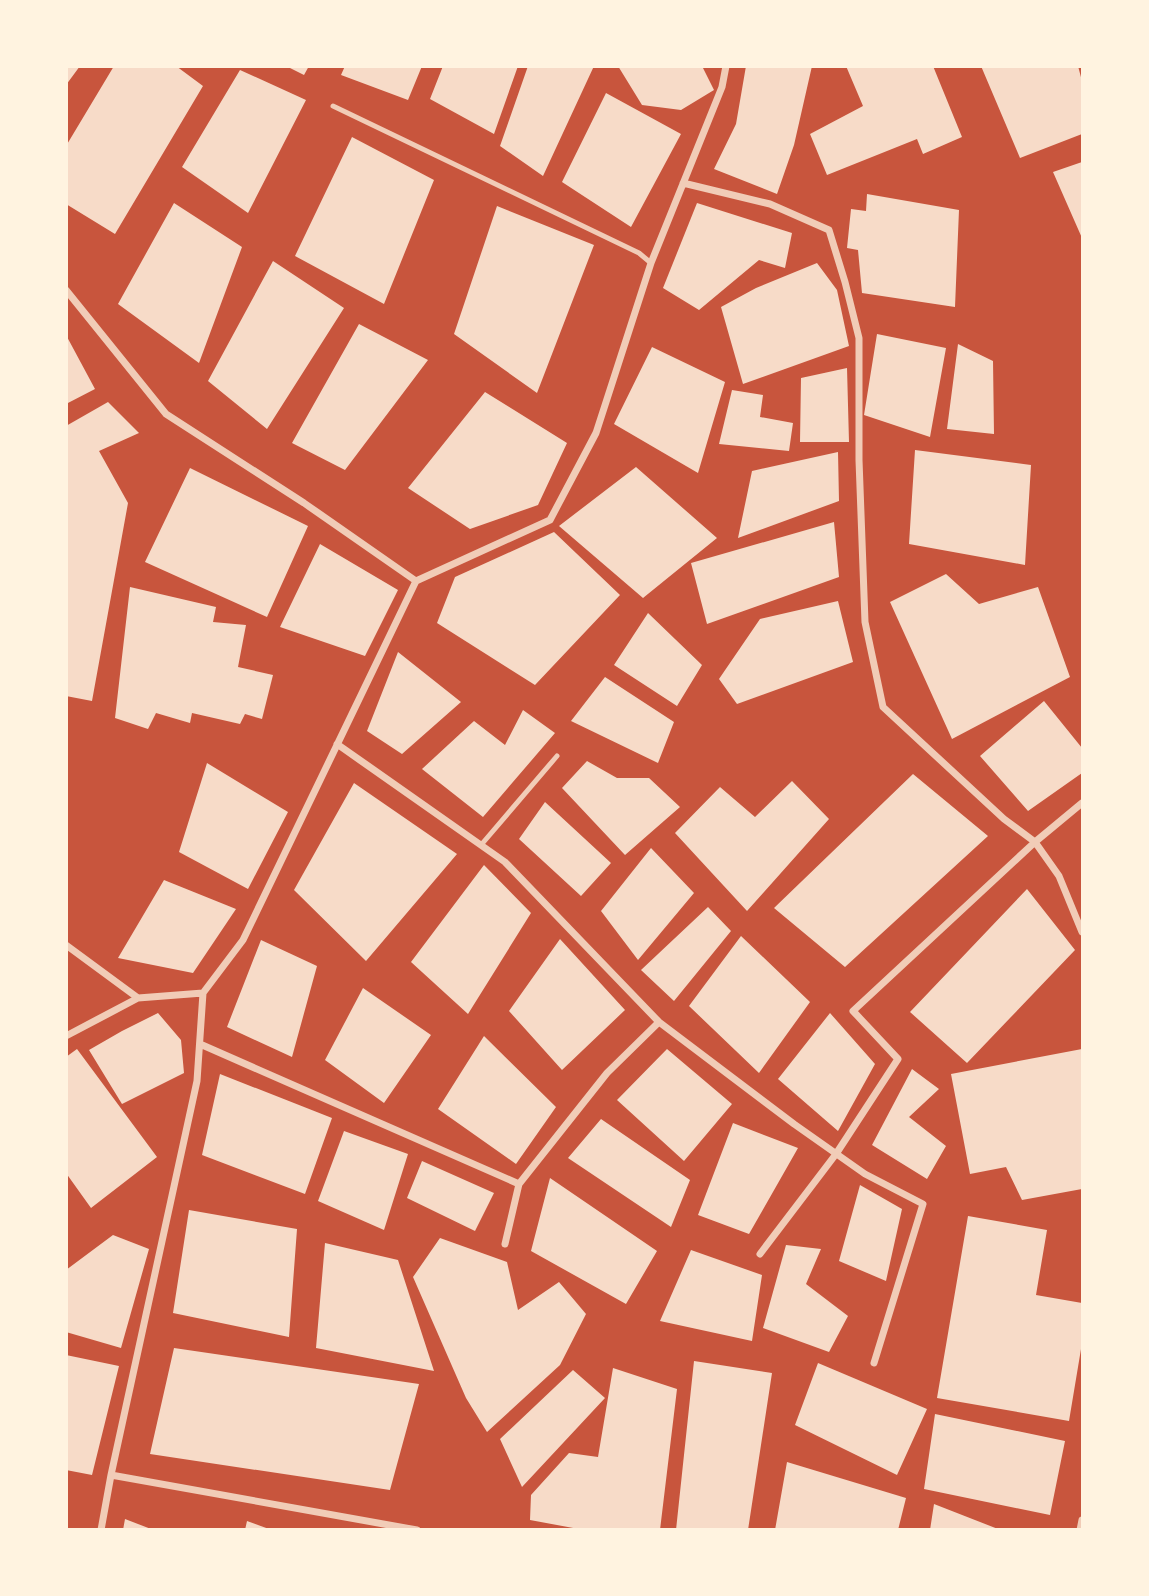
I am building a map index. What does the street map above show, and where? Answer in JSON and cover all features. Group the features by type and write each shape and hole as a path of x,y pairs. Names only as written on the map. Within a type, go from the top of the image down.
{"street":[{"path":"101,1530 197,1081 203,993 243,940 416,581 551,520 596,433 651,263 722,87 726,66"},
{"path":"683,183 770,204 829,230 859,338 859,460 865,622 883,707 1004,819 1035,842 1059,876 1083,932"},
{"path":"66,290 166,414 304,503 416,581"},
{"path":"337,744 506,862 659,1023 864,1174 923,1203 874,1363"},
{"path":"760,1254 836,1154 898,1059 853,1011 1035,842 1083,803"},
{"path":"66,945 138,998"},
{"path":"66,1036 138,998 203,993"},
{"path":"505,1244 519,1184 607,1073 659,1023"},
{"path":"200,1044 519,1184"},
{"path":"111,1475 417,1530"},
{"path":"1080,1530 1083,1520"}],"lane":[{"path":"333,106 639,253 651,263"},
{"path":"481,845 557,756"}],"building":[{"path":"66,66 80,66 66,85"},
{"path":"114,66 176,66 203,86 115,234 66,204 66,146"},
{"path":"286,66 309,66 304,75"},
{"path":"345,66 422,66 408,100 341,75"},
{"path":"443,66 518,66 494,134 430,99"},
{"path":"528,66 594,66 543,176 500,146"},
{"path":"618,66 702,66 714,90 681,110 642,105"},
{"path":"746,66 812,66 794,145 777,194 714,169 736,124"},
{"path":"846,66 933,66 962,137 923,154 917,139 827,175 810,134 863,106"},
{"path":"981,66 1078,66 1082,81 1082,134 1020,158"},
{"path":"240,70 306,100 248,213 182,167"},
{"path":"606,93 681,134 631,227 562,182"},
{"path":"352,137 434,180 384,304 295,256"},
{"path":"1082,162 1082,238 1053,172"},
{"path":"867,194 959,210 955,307 862,293 858,250 847,248 851,209 866,211"},
{"path":"174,203 242,247 199,363 118,304"},
{"path":"697,203 792,233 785,268 759,260 699,310 663,288"},
{"path":"497,206 594,245 537,393 454,334"},
{"path":"273,261 344,308 267,429 208,381"},
{"path":"817,263 837,290 849,346 743,384 721,307 756,288"},
{"path":"359,324 428,360 345,470 292,443"},
{"path":"877,334 946,348 930,437 864,415"},
{"path":"66,335 95,389 66,404"},
{"path":"958,344 993,361 994,434 947,429"},
{"path":"652,347 725,382 698,473 614,424"},
{"path":"847,368 849,442 800,442 801,378"},
{"path":"732,390 763,395 760,417 793,423 789,451 719,444"},
{"path":"485,392 567,443 538,505 470,529 408,488"},
{"path":"108,402 139,433 99,451 128,503 92,701 66,696 66,426"},
{"path":"915,450 1031,465 1025,565 909,544"},
{"path":"838,452 839,501 738,538 752,471"},
{"path":"636,467 717,538 643,598 559,526"},
{"path":"190,468 308,526 267,617 145,562"},
{"path":"834,522 839,577 707,624 691,563"},
{"path":"554,532 620,595 535,685 437,623 455,577"},
{"path":"320,544 398,590 365,656 280,627"},
{"path":"946,574 979,604 1038,587 1070,677 952,739 890,602"},
{"path":"130,587 216,607 213,622 246,625 238,667 273,675 262,719 245,714 240,724 192,713 190,723 156,713 148,729 115,718"},
{"path":"838,601 853,662 737,704 719,679 760,619"},
{"path":"648,613 702,665 677,706 614,665"},
{"path":"398,652 461,702 402,754 367,731"},
{"path":"605,677 674,722 658,763 571,721"},
{"path":"1044,701 1082,748 1082,773 1028,811 980,756"},
{"path":"523,710 555,733 483,817 422,769 474,721 505,745"},
{"path":"587,761 617,778 649,778 680,807 625,855 562,788"},
{"path":"207,763 288,812 248,889 179,852"},
{"path":"913,774 988,836 845,967 774,908"},
{"path":"792,781 829,819 747,911 675,833 720,787 755,817"},
{"path":"354,783 457,854 366,961 294,890"},
{"path":"545,802 611,863 581,896 519,839"},
{"path":"651,848 694,893 638,960 601,911"},
{"path":"484,865 531,913 468,1014 411,962"},
{"path":"164,880 236,909 193,973 118,958"},
{"path":"1027,889 1075,950 967,1063 910,1012"},
{"path":"708,907 731,931 674,1001 641,970"},
{"path":"741,936 810,1002 759,1073 689,1006"},
{"path":"560,939 625,1010 562,1070 509,1011"},
{"path":"261,940 317,966 292,1057 227,1027"},
{"path":"363,988 431,1035 384,1103 325,1060"},
{"path":"158,1013 181,1040 184,1073 122,1104 89,1050"},
{"path":"830,1013 875,1064 838,1131 778,1079"},
{"path":"484,1036 556,1107 516,1164 438,1109"},
{"path":"77,1049 157,1157 91,1208 66,1173 66,1057"},
{"path":"667,1049 732,1104 684,1161 617,1100"},
{"path":"1082,1049 1082,1189 1022,1200 1006,1167 970,1174 951,1074"},
{"path":"912,1069 939,1089 909,1117 946,1146 927,1179 872,1145"},
{"path":"220,1074 332,1118 305,1194 202,1155"},
{"path":"601,1119 690,1180 671,1227 568,1158"},
{"path":"733,1123 798,1148 749,1234 698,1215"},
{"path":"344,1131 408,1154 384,1230 318,1201"},
{"path":"422,1161 494,1193 475,1231 407,1198"},
{"path":"550,1178 657,1251 626,1304 531,1251"},
{"path":"860,1185 902,1209 886,1281 839,1261"},
{"path":"189,1210 297,1229 289,1337 173,1313"},
{"path":"968,1216 1047,1230 1036,1295 1082,1303 1082,1343 1069,1421 937,1398"},
{"path":"113,1235 149,1249 121,1348 66,1332 66,1270"},
{"path":"440,1238 507,1262 518,1310 559,1282 586,1314 560,1365 487,1432 466,1398 413,1277"},
{"path":"325,1243 398,1260 434,1371 316,1348"},
{"path":"786,1245 821,1249 806,1284 848,1316 829,1352 763,1328"},
{"path":"691,1250 762,1275 752,1341 660,1321"},
{"path":"174,1348 419,1384 390,1490 150,1454"},
{"path":"66,1355 119,1366 92,1475 66,1470"},
{"path":"694,1361 772,1373 748,1530 676,1530"},
{"path":"818,1363 927,1409 897,1475 795,1425"},
{"path":"613,1368 677,1389 660,1530 584,1530 530,1520 531,1495 569,1453 598,1457"},
{"path":"573,1370 605,1398 522,1487 500,1439"},
{"path":"935,1414 1065,1441 1050,1515 924,1489"},
{"path":"787,1462 906,1498 898,1530 775,1530"},
{"path":"934,1504 998,1529 930,1530"},
{"path":"125,1519 151,1529 151,1530 123,1530"},
{"path":"247,1521 269,1529 269,1530 245,1530"}]}
